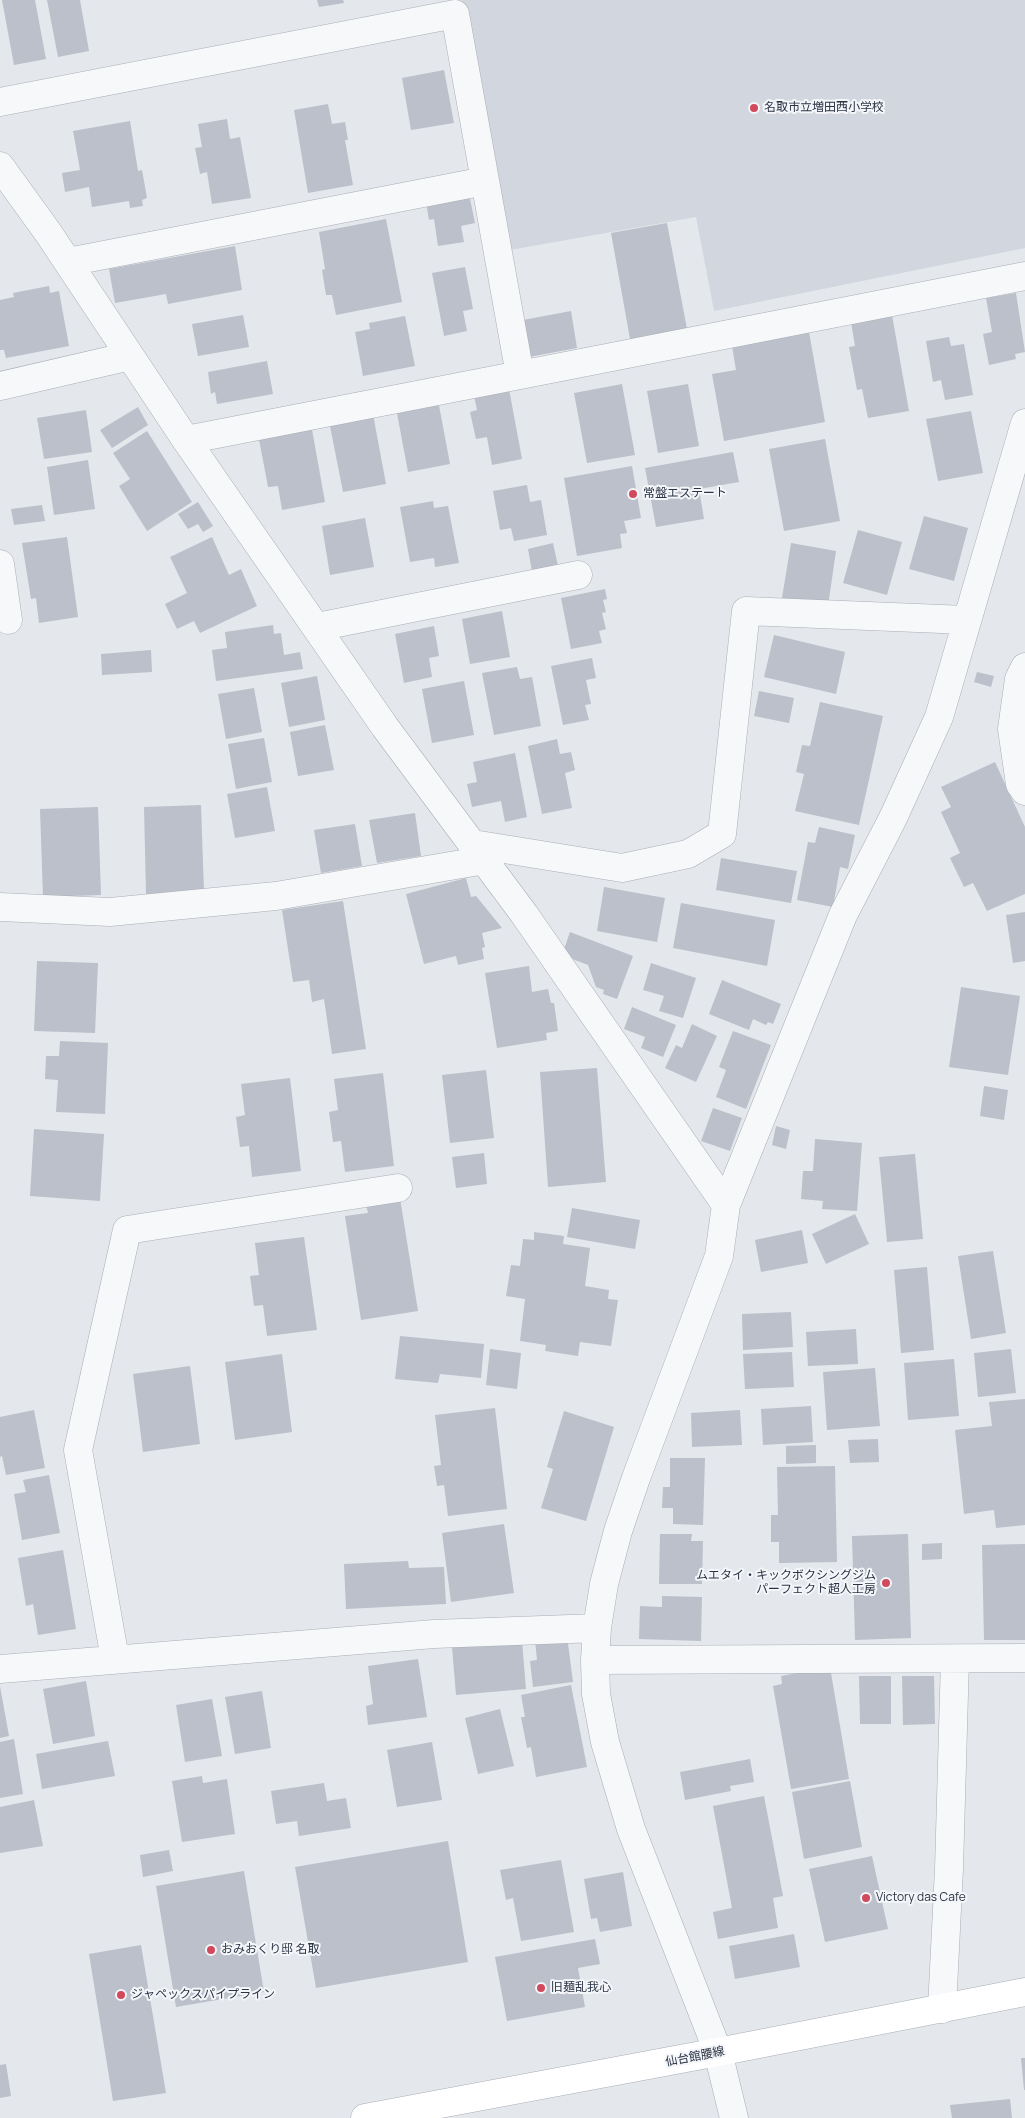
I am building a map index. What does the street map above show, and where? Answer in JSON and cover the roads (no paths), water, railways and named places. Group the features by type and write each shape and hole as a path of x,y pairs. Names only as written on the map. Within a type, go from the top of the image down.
{"main road":[{"name":"仙台館腰線","path":"365,2118 1025,1992"}],"street":[{"path":"0,102 455,14 520,375"},
{"path":"0,166 68,262 186,440 385,727 524,914 726,1205"},
{"path":"68,262 485,181"},
{"path":"186,440 1025,276"},
{"path":"0,386 130,356"},
{"path":"734,2118 718,2052 631,1829 605,1742 596,1694 595,1660 597,1628 604,1584 618,1531 719,1256 726,1205 843,915 893,818 939,717 1025,423"},
{"path":"0,564 8,620"},
{"path":"317,627 578,576"},
{"path":"0,907 110,912 266,897 479,852 622,868 688,854 722,834 746,610 966,620"},
{"path":"1025,667 1019,680 1012,729 1020,784 1025,791"},
{"path":"115,1659 78,1450 127,1230 398,1188"},
{"path":"0,1669 434,1634 597,1628"},
{"path":"595,1660 1025,1658"},
{"path":"942,2009 949,1869 955,1659"}],"place":[{"name":"名取市立増田西小学校","path":"754,108"},
{"name":"常盤エステート","path":"633,494"},
{"name":"ムエタイ・キックボクシングジム パーフェクト超人工房","path":"886,1583"},
{"name":"Victory das Cafe","path":"866,1898"},
{"name":"おみおくり邸 名取","path":"211,1950"},
{"name":"旧麺乱我心","path":"541,1988"},
{"name":"ジャペックスパイプライン","path":"121,1995"}]}
